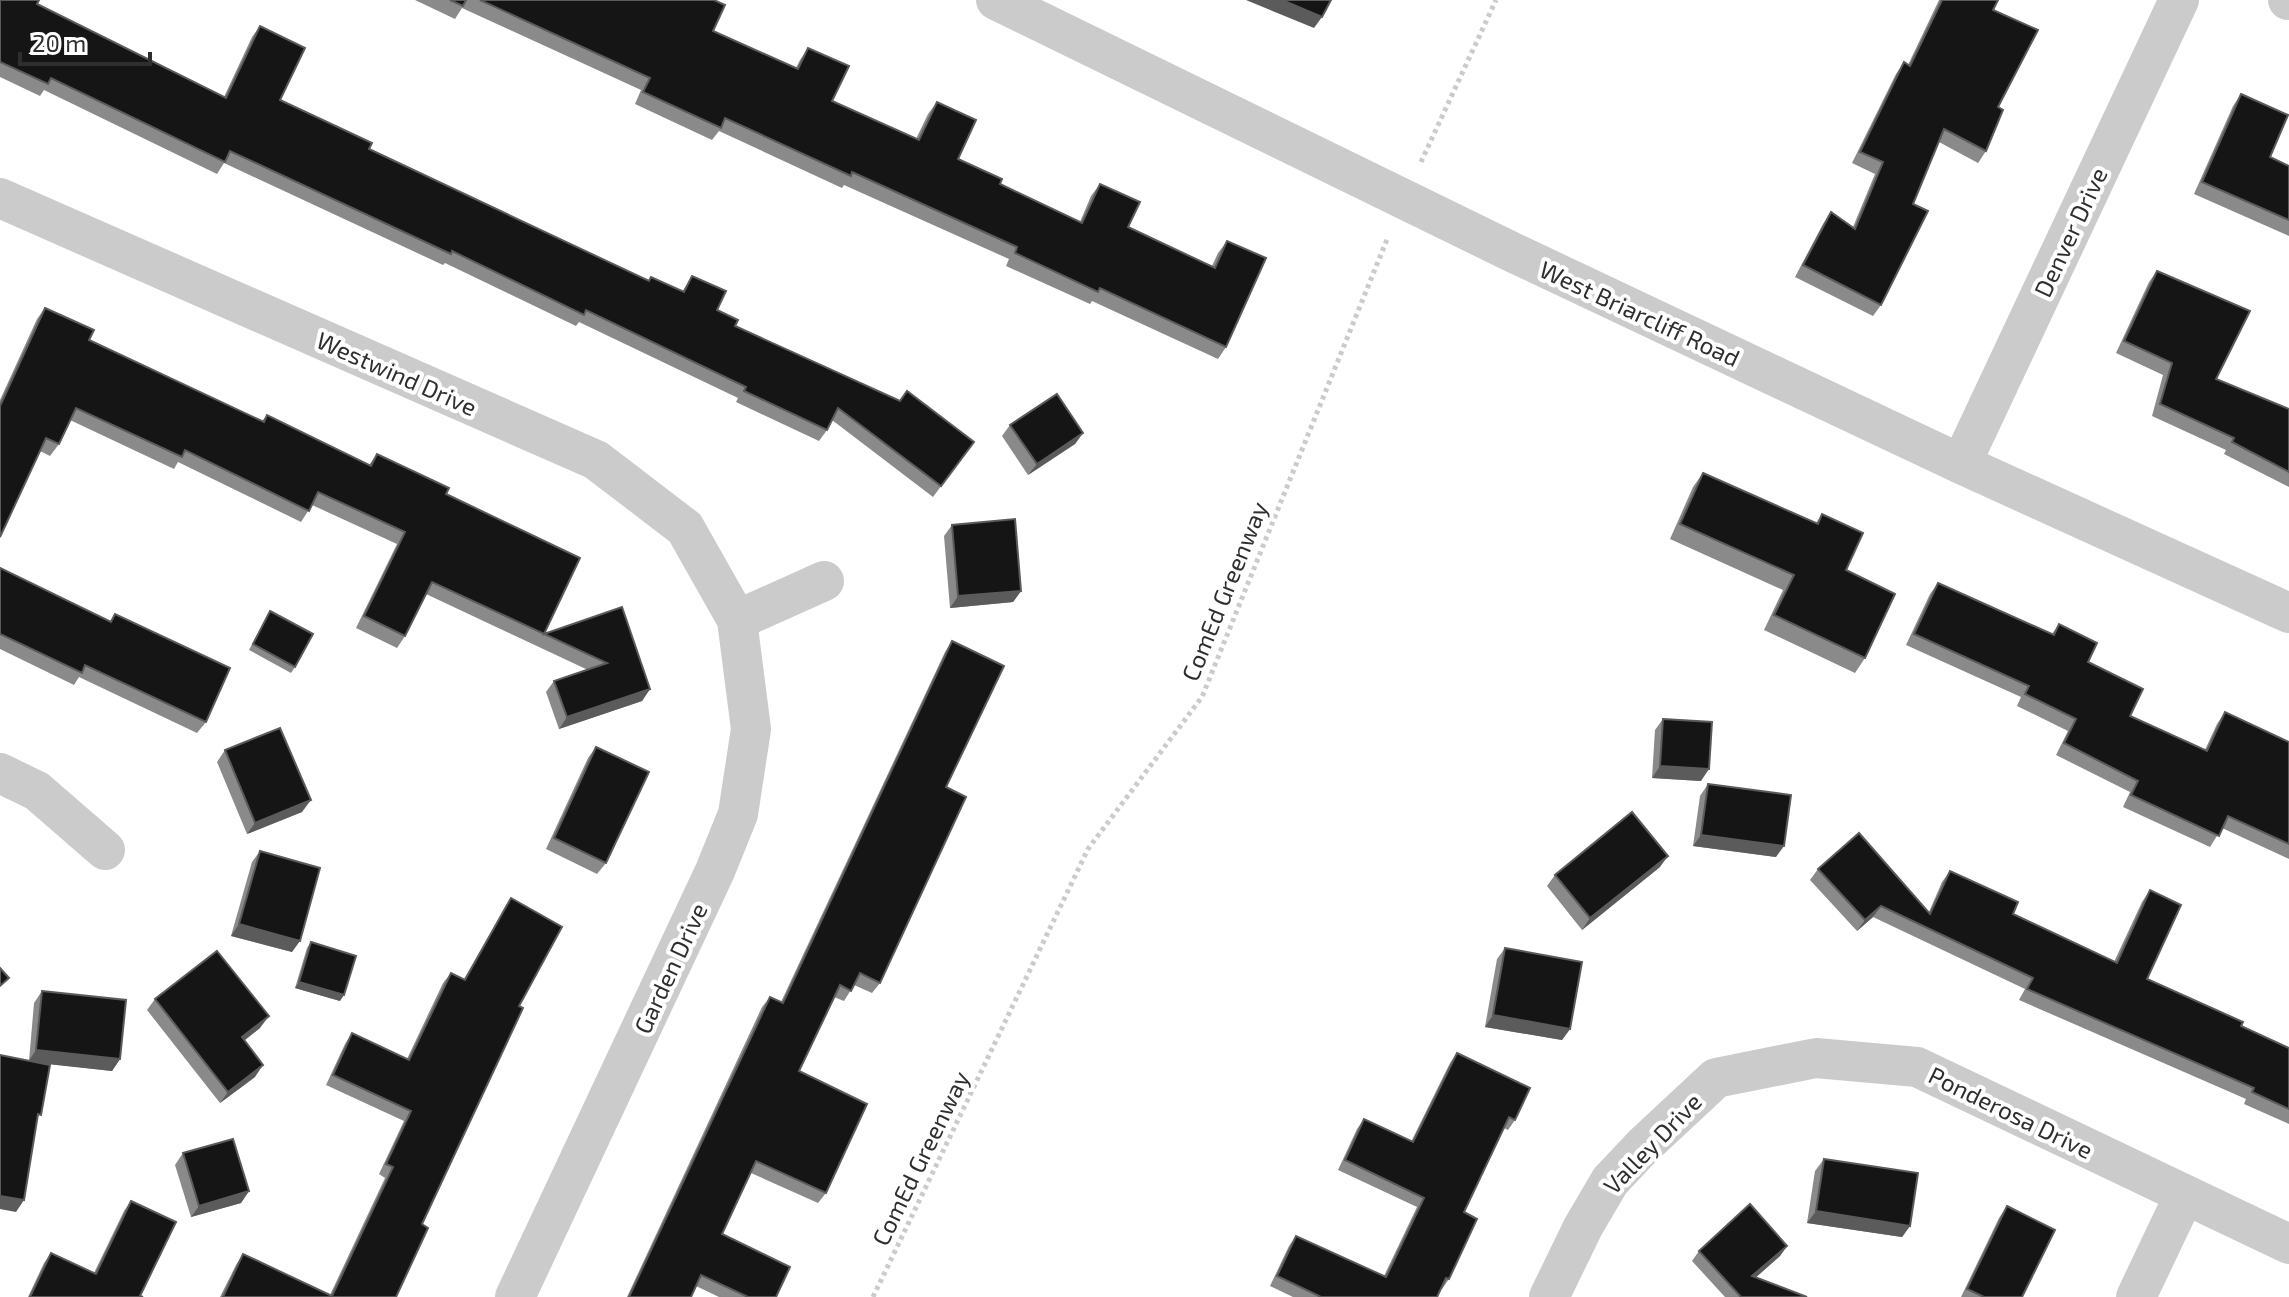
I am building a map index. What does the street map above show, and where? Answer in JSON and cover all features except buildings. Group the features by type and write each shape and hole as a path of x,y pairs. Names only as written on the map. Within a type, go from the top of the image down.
{"street":[{"name":"West Briarcliff Road","path":"996,0 1052,12 1404,199 1961,464 2289,613"},
{"name":"Denver Drive","path":"1961,464 2179,0"},
{"name":"Westwind Drive","path":"0,198 596,460 685,528 737,620"},
{"path":"737,620 824,581"},
{"name":"Garden Drive","path":"515,1297 715,871 738,814 751,729 737,620"},
{"path":"0,773 37,791 105,850"},
{"name":"Ponderosa Drive","path":"1716,1078 1816,1058 1917,1067 2289,1244"},
{"name":"Valley Drive","path":"1549,1297 1583,1227 1610,1181 1716,1078"},
{"path":"2136,1297 2184,1196"}],"path":[{"name":"ComEd Greenway","path":"873,1297 1088,849 1202,697 1404,199 1496,0"}]}
